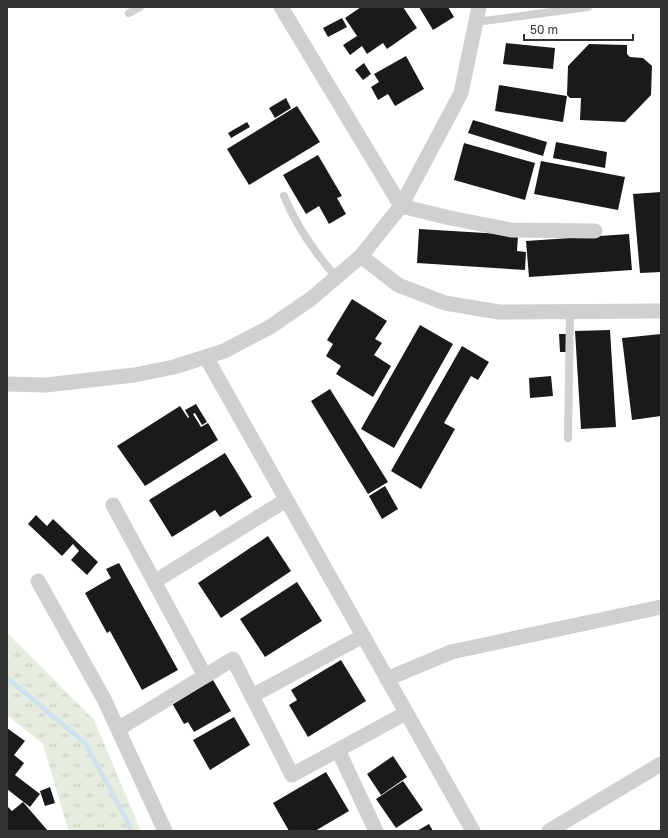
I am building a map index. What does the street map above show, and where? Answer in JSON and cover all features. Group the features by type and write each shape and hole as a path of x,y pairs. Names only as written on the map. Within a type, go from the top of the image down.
{"street":[{"path":"281,7 401,206 511,230 595,231"},
{"path":"7,384 46,385 134,374 174,367 224,352 270,327 312,298 361,256 401,206 460,94 479,7"},
{"path":"361,256 398,285 445,303 499,312 570,310 661,311"},
{"path":"206,357 473,831"},
{"path":"154,582 286,500"},
{"path":"113,505 205,676"},
{"path":"38,580 104,699 165,831"},
{"path":"387,679 451,652 661,607"},
{"path":"252,696 363,636"},
{"path":"118,729 233,659 292,775 406,713"},
{"path":"338,750 376,831"},
{"path":"549,831 661,764"}],"lane":[{"path":"129,13 140,7"},
{"path":"476,22 588,7"},
{"path":"284,196 288,206 319,258 336,277"},
{"path":"568,438 570,310"}],"green space":[{"path":"7,633 94,720 141,831 67,831 68,829 43,744 7,715"}],"building":[{"path":"361,7 403,7 417,28 387,49 383,43 367,54 362,46 350,55 343,45 357,36 345,18"},
{"path":"419,7 448,7 454,17 433,30"},
{"path":"342,18 347,27 328,37 323,28"},
{"path":"506,43 555,48 553,69 503,64"},
{"path":"589,44 627,45 627,54 630,57 643,58 652,66 651,95 625,122 580,120 581,98 570,98 567,95 568,66"},
{"path":"406,56 424,89 395,106 388,94 378,100 371,87 379,82 374,74"},
{"path":"364,63 371,74 363,80 355,70"},
{"path":"499,85 567,96 563,122 495,111"},
{"path":"286,98 291,108 275,118 269,108"},
{"path":"297,106 320,142 249,185 227,149"},
{"path":"473,120 547,142 543,156 468,133"},
{"path":"247,122 250,127 231,138 228,133"},
{"path":"556,142 607,152 605,168 553,158"},
{"path":"464,143 535,163 525,200 454,180"},
{"path":"318,155 342,196 337,198 346,214 329,224 319,206 306,214 283,175"},
{"path":"541,161 625,177 618,210 534,194"},
{"path":"661,192 661,272 640,273 633,194"},
{"path":"419,229 518,235 517,251 526,252 525,270 417,263"},
{"path":"629,234 632,270 529,277 526,241"},
{"path":"352,299 387,321 375,339 382,343 374,355 391,366 373,397 336,374 341,366 326,356 333,344 327,340"},
{"path":"420,325 453,344 394,448 361,429"},
{"path":"610,330 616,427 581,429 575,331"},
{"path":"559,334 572,334 572,352 560,352"},
{"path":"661,334 661,416 632,420 622,338"},
{"path":"462,346 489,362 478,380 471,376 444,423 455,429 421,489 391,471"},
{"path":"551,376 553,396 530,398 529,378"},
{"path":"330,389 388,482 368,494 311,401"},
{"path":"196,404 207,422 202,425 195,413 193,414 201,427 208,423 218,440 145,486 117,446 180,406 188,418 189,417 185,410"},
{"path":"225,453 252,497 220,517 215,510 172,537 149,500"},
{"path":"385,486 398,509 382,519 369,496"},
{"path":"36,515 47,526 53,519 98,562 87,575 71,560 79,551 73,544 62,556 28,524"},
{"path":"268,536 291,571 221,618 198,583"},
{"path":"119,563 178,670 142,690 110,631 107,633 85,593 111,578 106,569"},
{"path":"297,582 322,621 265,657 240,619"},
{"path":"341,660 366,701 308,737 289,705 297,700 291,690"},
{"path":"213,680 231,711 194,732 188,722 184,724 172,703"},
{"path":"234,717 250,745 210,770 193,740"},
{"path":"7,728 25,741 14,755 24,763 15,775 40,794 30,807 7,789"},
{"path":"393,756 407,777 381,795 367,774"},
{"path":"326,772 349,811 315,831 289,831 273,803"},
{"path":"403,781 423,810 396,828 376,799"},
{"path":"50,787 55,803 45,806 40,791"},
{"path":"23,802 48,831 7,831 7,806 12,811"},
{"path":"429,824 433,831 417,831"}],"waterway":[{"path":"7,678 85,743 129,824 130,831"}]}
